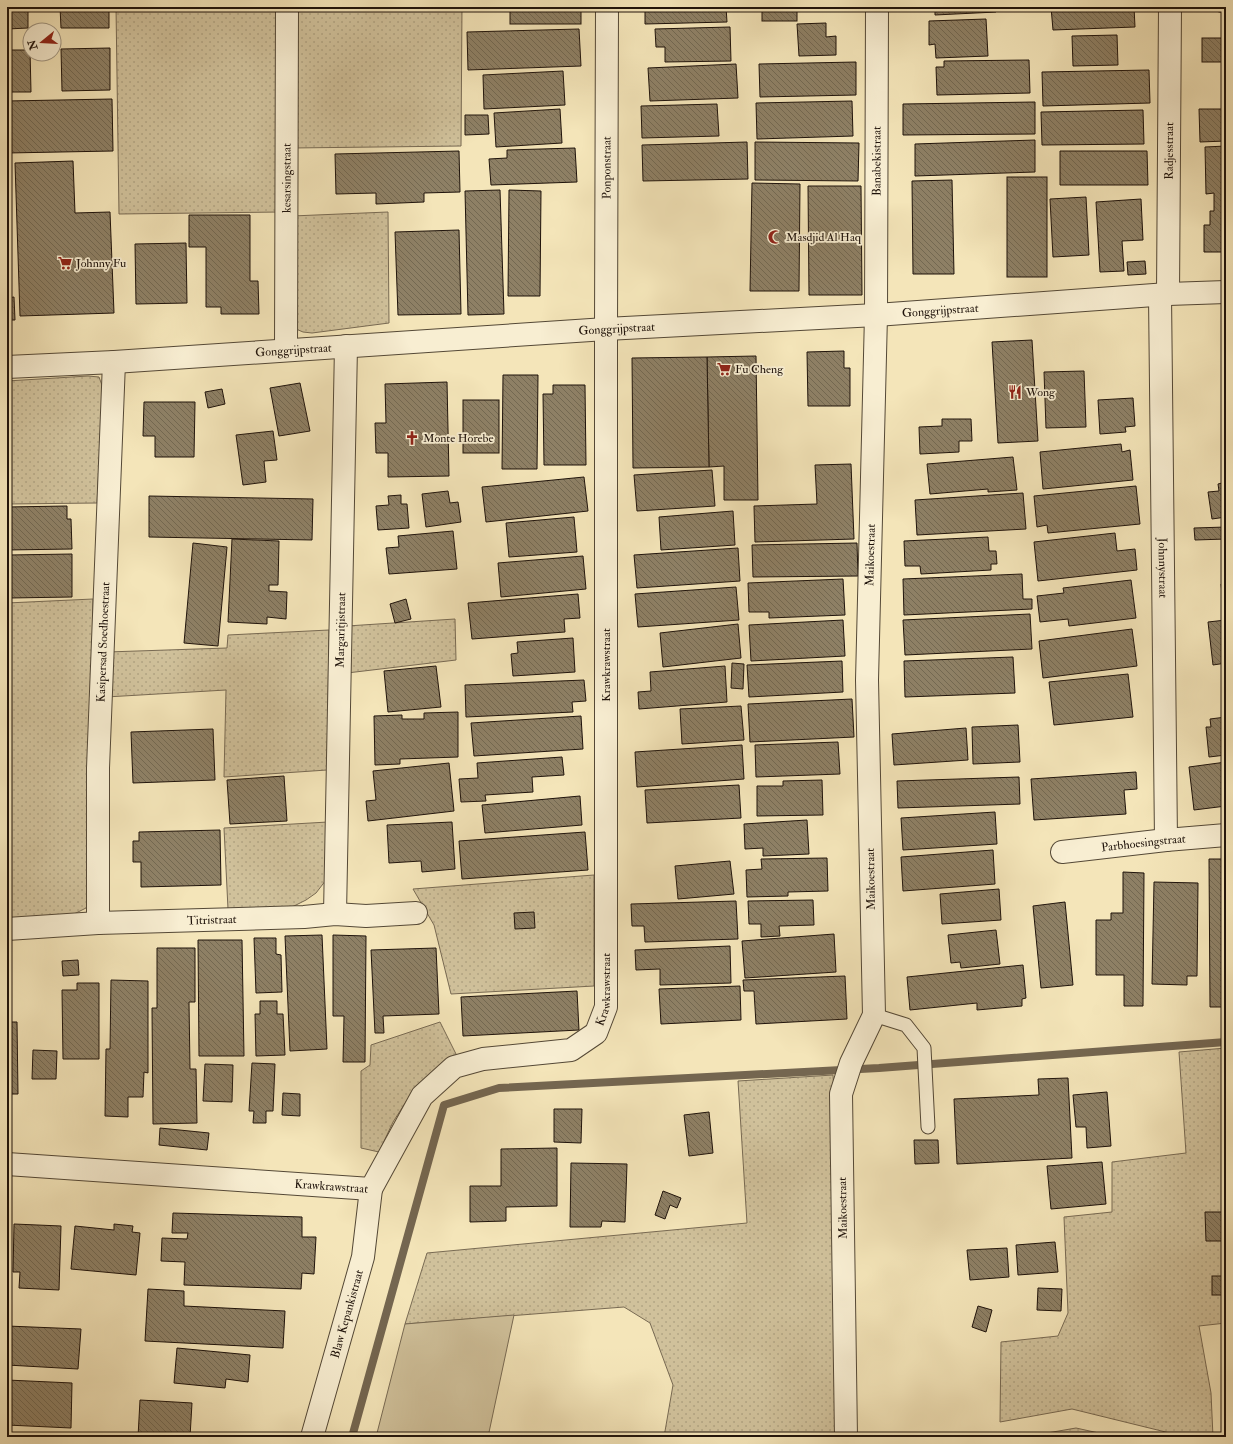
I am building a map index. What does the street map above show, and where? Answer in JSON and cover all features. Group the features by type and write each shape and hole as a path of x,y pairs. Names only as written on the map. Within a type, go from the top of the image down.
{"street":[{"name":"kesarsingstraat","path":"286,349 287,7"},
{"name":"Ponponstraat","path":"606,329 607,7"},
{"name":"Banabekistraat","path":"876,315 878,7"},
{"name":"Radjesstraat","path":"1164,295 1170,7"},
{"name":"Gonggrijpstraat","path":"7,368 606,329 876,315 1226,292"},
{"name":"Johnnystraat","path":"1164,295 1166,840"},
{"name":"Maikoestraat","path":"846,1437 841,1094 848,1072 874,1015 868,680 876,315"},
{"name":"Krawkrawstraat","path":"7,1164 371,1189 422,1096 454,1067 483,1059 570,1050 596,1033 606,1007 606,329"},
{"name":"Margaritjistraat","path":"335,914 346,346"},
{"name":"Kasipersad Soedhoestraat","path":"98,923 98,768 114,362"},
{"name":"Parbhoesingstraat","path":"1062,852 1166,840 1226,835"},
{"name":"Titristraat","path":"7,929 98,923 304,917 335,914 366,916 416,913"},
{"name":"Blaw Kepankistraat","path":"312,1437 363,1257 371,1189"}],"lane":[{"path":"874,1015 906,1025 924,1048 928,1126"}],"shaded area":[{"path":"116,7 278,7 281,212 119,214"},
{"path":"292,7 462,7 461,146 292,148"},
{"path":"7,158 8,293 7,293"},
{"path":"388,212 389,323 312,333 303,332 296,329 292,216"},
{"path":"88,376 99,377 103,388 97,503 7,504 7,381"},
{"path":"93,599 89,901 86,908 72,915 7,919 7,603"},
{"path":"455,619 456,660 347,673 347,626"},
{"path":"329,630 327,770 224,777 226,690 106,697 107,652 227,648 228,635"},
{"path":"328,822 326,880 316,893 292,907 228,909 224,828"},
{"path":"594,875 594,986 451,994 434,925 413,889"},
{"path":"440,1022 457,1056 411,1094 393,1122 379,1152 361,1148 361,1071 370,1065 371,1045"},
{"path":"1226,1048 1226,1323 1199,1326 1211,1393 1213,1437 1186,1437 1072,1409 1000,1422 1001,1342 1058,1336 1068,1313 1064,1217 1112,1212 1112,1162 1186,1153 1179,1052"},
{"path":"833,1075 842,1214 837,1437 664,1437 673,1385 650,1323 624,1307 405,1324 427,1253 747,1223 738,1081"},
{"path":"514,1315 488,1437 376,1437 405,1324"},
{"path":"1076,1428 1117,1437 1024,1437"}],"building":[{"path":"7,7 28,7 28,22 22,22 22,28 7,29"},
{"path":"60,7 109,7 109,28 62,28 62,22 61,22"},
{"path":"510,7 581,7 581,24 510,24"},
{"path":"645,7 726,7 727,22 645,24"},
{"path":"762,7 797,7 797,21 762,21"},
{"path":"935,7 995,7 996,12 935,15"},
{"path":"1051,7 1134,7 1135,27 1053,30"},
{"path":"1219,7 1226,7 1226,12 1219,12"},
{"path":"986,19 988,56 936,58 935,44 929,45 929,21"},
{"path":"826,23 826,37 836,36 836,55 799,56 797,24"},
{"path":"730,27 731,61 665,62 665,47 656,47 655,29"},
{"path":"579,29 581,66 468,70 467,32"},
{"path":"1117,35 1118,65 1073,66 1072,36"},
{"path":"1202,38 1226,38 1226,62 1202,62"},
{"path":"110,48 110,90 62,91 62,49"},
{"path":"7,50 22,50 22,62 30,62 31,92 7,92"},
{"path":"1029,60 1030,93 937,95 936,67 944,67 944,61"},
{"path":"856,62 856,95 760,97 759,64"},
{"path":"736,64 738,98 650,101 648,68"},
{"path":"1149,70 1150,103 1043,106 1042,72"},
{"path":"563,71 565,105 484,109 483,75"},
{"path":"112,99 113,151 7,153 7,101"},
{"path":"852,101 853,136 757,139 756,103"},
{"path":"1035,102 1035,134 903,135 903,104"},
{"path":"717,104 719,136 642,138 641,106"},
{"path":"560,109 562,143 496,147 494,113"},
{"path":"1199,109 1226,109 1226,141 1200,142"},
{"path":"1143,110 1144,144 1042,145 1041,112"},
{"path":"465,115 488,115 489,134 465,135"},
{"path":"1035,140 1035,172 915,176 915,144"},
{"path":"747,142 748,179 643,181 642,145"},
{"path":"755,142 859,143 858,181 755,180"},
{"path":"1226,146 1226,252 1204,252 1204,225 1210,225 1210,211 1214,211 1214,193 1206,194 1205,147"},
{"path":"575,148 577,182 491,185 489,159 507,158 507,150"},
{"path":"459,151 460,192 424,193 424,202 376,204 376,193 336,194 335,154"},
{"path":"1060,151 1147,151 1148,185 1060,185"},
{"name":"Johnny Fu","path":"73,161 75,213 110,212 114,313 20,316 15,163"},
{"path":"1007,177 1047,177 1047,277 1007,277"},
{"path":"952,180 954,274 913,274 912,181"},
{"name":"Masdjid Al Haq","path":"752,183 800,184 799,291 750,291"},
{"path":"808,186 861,186 862,295 809,295"},
{"path":"500,190 504,314 468,315 465,191"},
{"path":"509,190 541,191 540,296 508,296"},
{"path":"1086,197 1089,255 1053,257 1050,199"},
{"path":"1141,199 1143,240 1122,241 1124,271 1100,272 1096,202"},
{"path":"189,215 250,215 250,281 258,281 259,314 221,314 221,307 206,307 206,247 189,247"},
{"path":"459,230 461,314 398,315 395,232"},
{"path":"186,243 187,303 136,304 135,244"},
{"path":"1145,261 1146,274 1128,275 1127,262"},
{"path":"14,297 15,320 7,320 7,298"},
{"name":"Wong","path":"1032,340 1038,441 998,443 992,342"},
{"path":"844,351 844,368 850,368 850,406 808,406 807,352"},
{"path":"756,356 758,500 724,500 724,466 709,467 707,357"},
{"path":"707,357 709,467 633,468 632,358"},
{"path":"1084,371 1086,427 1046,428 1044,372"},
{"path":"503,375 538,375 537,469 502,469"},
{"name":"Monte Horebe","path":"447,382 449,476 388,477 388,453 376,453 375,423 386,423 385,384"},
{"path":"300,383 310,431 279,436 270,388"},
{"path":"553,385 585,385 586,465 544,465 543,394 553,394"},
{"path":"222,389 225,404 208,408 205,392"},
{"path":"1133,398 1135,426 1125,427 1126,432 1100,434 1098,400"},
{"path":"463,400 499,400 499,453 463,453"},
{"path":"144,402 195,402 194,457 155,457 155,436 143,436"},
{"path":"942,419 971,419 972,441 959,441 959,452 920,454 919,427 942,426"},
{"path":"273,431 277,460 264,461 266,482 243,485 236,435"},
{"path":"1226,432 1226,455 1224,455 1222,433"},
{"path":"1121,444 1122,452 1130,450 1133,480 1043,489 1040,452"},
{"path":"1013,457 1017,490 988,492 988,489 930,494 927,464"},
{"path":"851,464 854,539 755,542 754,506 817,504 815,465"},
{"path":"712,470 715,506 637,511 634,475"},
{"path":"584,477 588,511 486,522 482,487"},
{"path":"1226,482 1226,517 1212,519 1208,492 1219,491 1218,484"},
{"path":"1136,486 1140,524 1048,533 1047,525 1037,527 1034,496"},
{"path":"448,491 450,503 458,502 461,522 426,527 422,494"},
{"path":"1023,493 1026,529 917,535 915,500"},
{"path":"401,495 401,504 407,504 409,528 378,530 376,506 389,505 388,496"},
{"path":"149,496 313,499 312,540 149,537"},
{"path":"67,506 67,519 71,519 72,549 7,550 7,507"},
{"path":"733,511 735,545 661,550 659,517"},
{"path":"574,517 577,552 509,557 506,523"},
{"path":"1226,527 1226,539 1195,540 1194,528"},
{"path":"453,531 457,569 389,574 386,548 399,547 398,536"},
{"path":"1115,533 1117,551 1135,549 1137,570 1038,581 1034,542"},
{"path":"988,537 989,551 996,551 997,564 991,564 991,570 921,574 920,566 905,566 904,541"},
{"path":"232,539 279,541 278,585 269,585 269,591 287,592 286,619 267,617 267,624 228,622"},
{"path":"193,543 227,547 218,646 184,643"},
{"path":"857,543 858,576 753,577 752,545"},
{"path":"738,548 740,581 637,588 634,555"},
{"path":"72,554 72,597 10,598 9,555"},
{"path":"583,556 586,589 501,597 498,563"},
{"path":"1022,574 1023,599 1032,599 1032,609 904,615 903,579"},
{"path":"843,579 845,615 769,618 769,612 749,612 748,583"},
{"path":"1131,580 1136,618 1069,626 1068,619 1040,622 1037,596 1064,593 1063,588"},
{"path":"1226,583 1226,611 1224,612 1221,584"},
{"path":"736,587 739,620 638,627 635,594"},
{"path":"578,594 580,618 564,619 565,632 472,639 468,603"},
{"path":"406,599 411,619 395,623 390,604"},
{"path":"1030,614 1032,649 905,655 903,620"},
{"path":"843,620 845,656 751,661 749,625"},
{"path":"1226,620 1226,663 1213,665 1208,622"},
{"path":"738,624 741,658 663,667 660,633"},
{"path":"1132,629 1137,666 1043,678 1039,641"},
{"path":"573,638 575,672 513,676 511,654 518,653 517,642"},
{"path":"1013,657 1015,693 905,697 904,661"},
{"path":"842,661 843,692 749,697 747,665"},
{"path":"732,663 744,664 743,689 731,688"},
{"path":"436,666 441,707 388,712 384,671"},
{"path":"725,666 727,702 639,709 638,692 651,691 650,672"},
{"path":"1128,674 1133,717 1054,725 1049,682"},
{"path":"584,680 586,701 572,702 573,712 466,717 465,685"},
{"path":"852,699 854,737 750,742 748,704"},
{"path":"741,706 744,740 682,744 680,709"},
{"path":"458,712 458,757 400,759 400,764 375,765 374,716 402,715 402,719 424,719 424,713"},
{"path":"581,716 583,749 474,756 471,723"},
{"path":"1226,717 1226,755 1209,757 1206,727 1211,727 1210,719"},
{"path":"1018,725 1020,762 973,764 972,727"},
{"path":"966,728 968,760 894,765 892,734"},
{"path":"213,729 215,780 133,783 131,732"},
{"path":"838,742 840,774 756,777 755,745"},
{"path":"742,745 744,779 637,787 635,752"},
{"path":"562,757 564,775 532,777 533,792 485,795 486,801 461,802 459,779 478,778 477,763"},
{"path":"1226,762 1226,806 1194,810 1189,767"},
{"path":"449,763 454,811 368,821 366,801 376,800 373,771"},
{"path":"1136,772 1137,789 1124,790 1126,814 1034,820 1031,779"},
{"path":"284,776 287,821 230,824 227,780"},
{"path":"1019,777 1020,804 898,808 897,781"},
{"path":"822,780 823,815 757,816 757,786 783,786 783,781"},
{"path":"739,785 741,818 647,823 645,790"},
{"path":"580,796 582,825 485,833 482,805"},
{"path":"995,812 997,844 903,850 901,818"},
{"path":"807,820 809,854 763,856 763,848 745,849 744,824"},
{"path":"452,822 455,869 422,872 421,861 389,863 387,825"},
{"path":"220,830 221,885 141,887 141,862 133,862 133,841 139,841 139,832"},
{"path":"585,832 588,870 462,879 459,841"},
{"path":"993,850 995,884 903,891 901,857"},
{"path":"827,858 828,891 788,892 788,896 747,897 746,870 762,869 761,859"},
{"path":"1209,859 1226,859 1226,1007 1210,1007"},
{"path":"730,861 734,894 678,899 675,866"},
{"path":"1123,872 1144,873 1143,1006 1124,1006 1124,975 1096,975 1096,920 1111,920 1111,913 1123,913"},
{"path":"1154,882 1198,883 1197,976 1187,976 1187,985 1152,984"},
{"path":"999,889 1001,920 942,924 940,894"},
{"path":"813,900 814,925 779,926 780,936 761,937 761,924 749,924 748,901"},
{"path":"736,901 738,939 645,942 644,926 632,926 631,904"},
{"path":"1065,902 1073,985 1041,988 1033,906"},
{"path":"534,912 535,928 515,929 514,913"},
{"path":"996,930 1000,964 961,968 960,962 951,963 948,935"},
{"path":"834,934 836,972 745,978 742,941"},
{"path":"322,935 327,1049 290,1051 285,936"},
{"path":"333,935 366,936 365,1062 343,1062 344,1016 333,1016"},
{"path":"254,938 276,938 276,954 281,955 282,992 256,993"},
{"path":"198,940 242,940 244,1056 199,1056"},
{"path":"730,946 731,983 660,985 660,969 636,970 635,950"},
{"path":"157,948 195,948 195,1002 189,1002 190,1069 196,1069 197,1123 153,1124 152,1008 157,1008"},
{"path":"436,948 439,1014 383,1016 384,1033 375,1033 371,950"},
{"path":"78,960 79,975 63,976 62,961"},
{"path":"1023,965 1026,998 1022,999 1022,1006 977,1010 977,1003 910,1010 907,977"},
{"path":"845,976 847,1019 756,1024 754,991 744,991 743,980"},
{"path":"111,980 148,981 148,1073 144,1072 143,1097 128,1097 128,1117 105,1116 106,1049 110,1049"},
{"path":"77,983 99,983 99,1059 63,1059 62,990 77,990"},
{"path":"740,986 741,1020 661,1024 659,989"},
{"path":"577,991 579,1030 463,1036 461,997"},
{"path":"260,1001 277,1001 277,1014 283,1014 285,1055 256,1056 255,1014 260,1014"},
{"path":"7,1022 17,1022 18,1094 7,1094"},
{"path":"33,1050 57,1051 56,1079 32,1079"},
{"path":"252,1063 275,1064 273,1111 266,1111 266,1123 253,1123 254,1111 249,1111"},
{"path":"205,1064 233,1065 232,1102 203,1101"},
{"path":"1068,1078 1072,1158 957,1164 954,1099 1039,1095 1038,1079"},
{"path":"1107,1092 1111,1146 1087,1148 1086,1127 1076,1127 1073,1095"},
{"path":"283,1093 300,1094 300,1116 282,1115"},
{"path":"554,1109 582,1109 581,1143 554,1142"},
{"path":"709,1112 713,1153 689,1156 684,1115"},
{"path":"160,1128 209,1133 207,1150 159,1145"},
{"path":"914,1140 938,1140 939,1163 915,1164"},
{"path":"557,1148 557,1206 506,1207 506,1221 470,1222 470,1186 501,1186 501,1149"},
{"path":"1102,1162 1106,1204 1051,1209 1047,1166"},
{"path":"571,1163 627,1164 625,1222 602,1221 601,1227 570,1227"},
{"path":"663,1191 681,1198 677,1208 670,1205 665,1219 655,1215"},
{"path":"1205,1212 1226,1212 1226,1241 1206,1241"},
{"path":"173,1213 302,1217 302,1237 316,1237 314,1274 302,1273 301,1289 184,1285 185,1262 161,1261 162,1238 187,1239 188,1233 172,1233"},
{"path":"14,1224 61,1226 59,1290 19,1288 20,1272 13,1272"},
{"path":"114,1224 133,1226 132,1232 140,1233 136,1275 71,1269 75,1226 114,1230"},
{"path":"1055,1242 1058,1272 1018,1275 1016,1245"},
{"path":"1007,1248 1009,1277 970,1280 967,1250"},
{"path":"1212,1276 1226,1276 1226,1295 1212,1295"},
{"path":"1038,1288 1062,1289 1061,1311 1037,1310"},
{"path":"148,1289 184,1291 184,1306 285,1311 283,1348 145,1341"},
{"path":"978,1306 992,1310 986,1332 972,1327"},
{"path":"7,1326 81,1329 78,1369 7,1365"},
{"path":"177,1348 250,1355 248,1382 226,1379 225,1388 174,1383"},
{"path":"7,1380 72,1383 71,1428 7,1425"},
{"path":"140,1400 192,1403 190,1437 138,1437"}],"waterway":[{"path":"352,1437 444,1105 499,1088 879,1068 1226,1042"}],"place":[{"name":"Masdjid Al Haq","path":"775,237"},
{"name":"Johnny Fu","path":"65,263"},
{"name":"Fu Cheng","path":"724,369"},
{"name":"Wong","path":"1015,392"},
{"name":"Monte Horebe","path":"412,438"}]}
